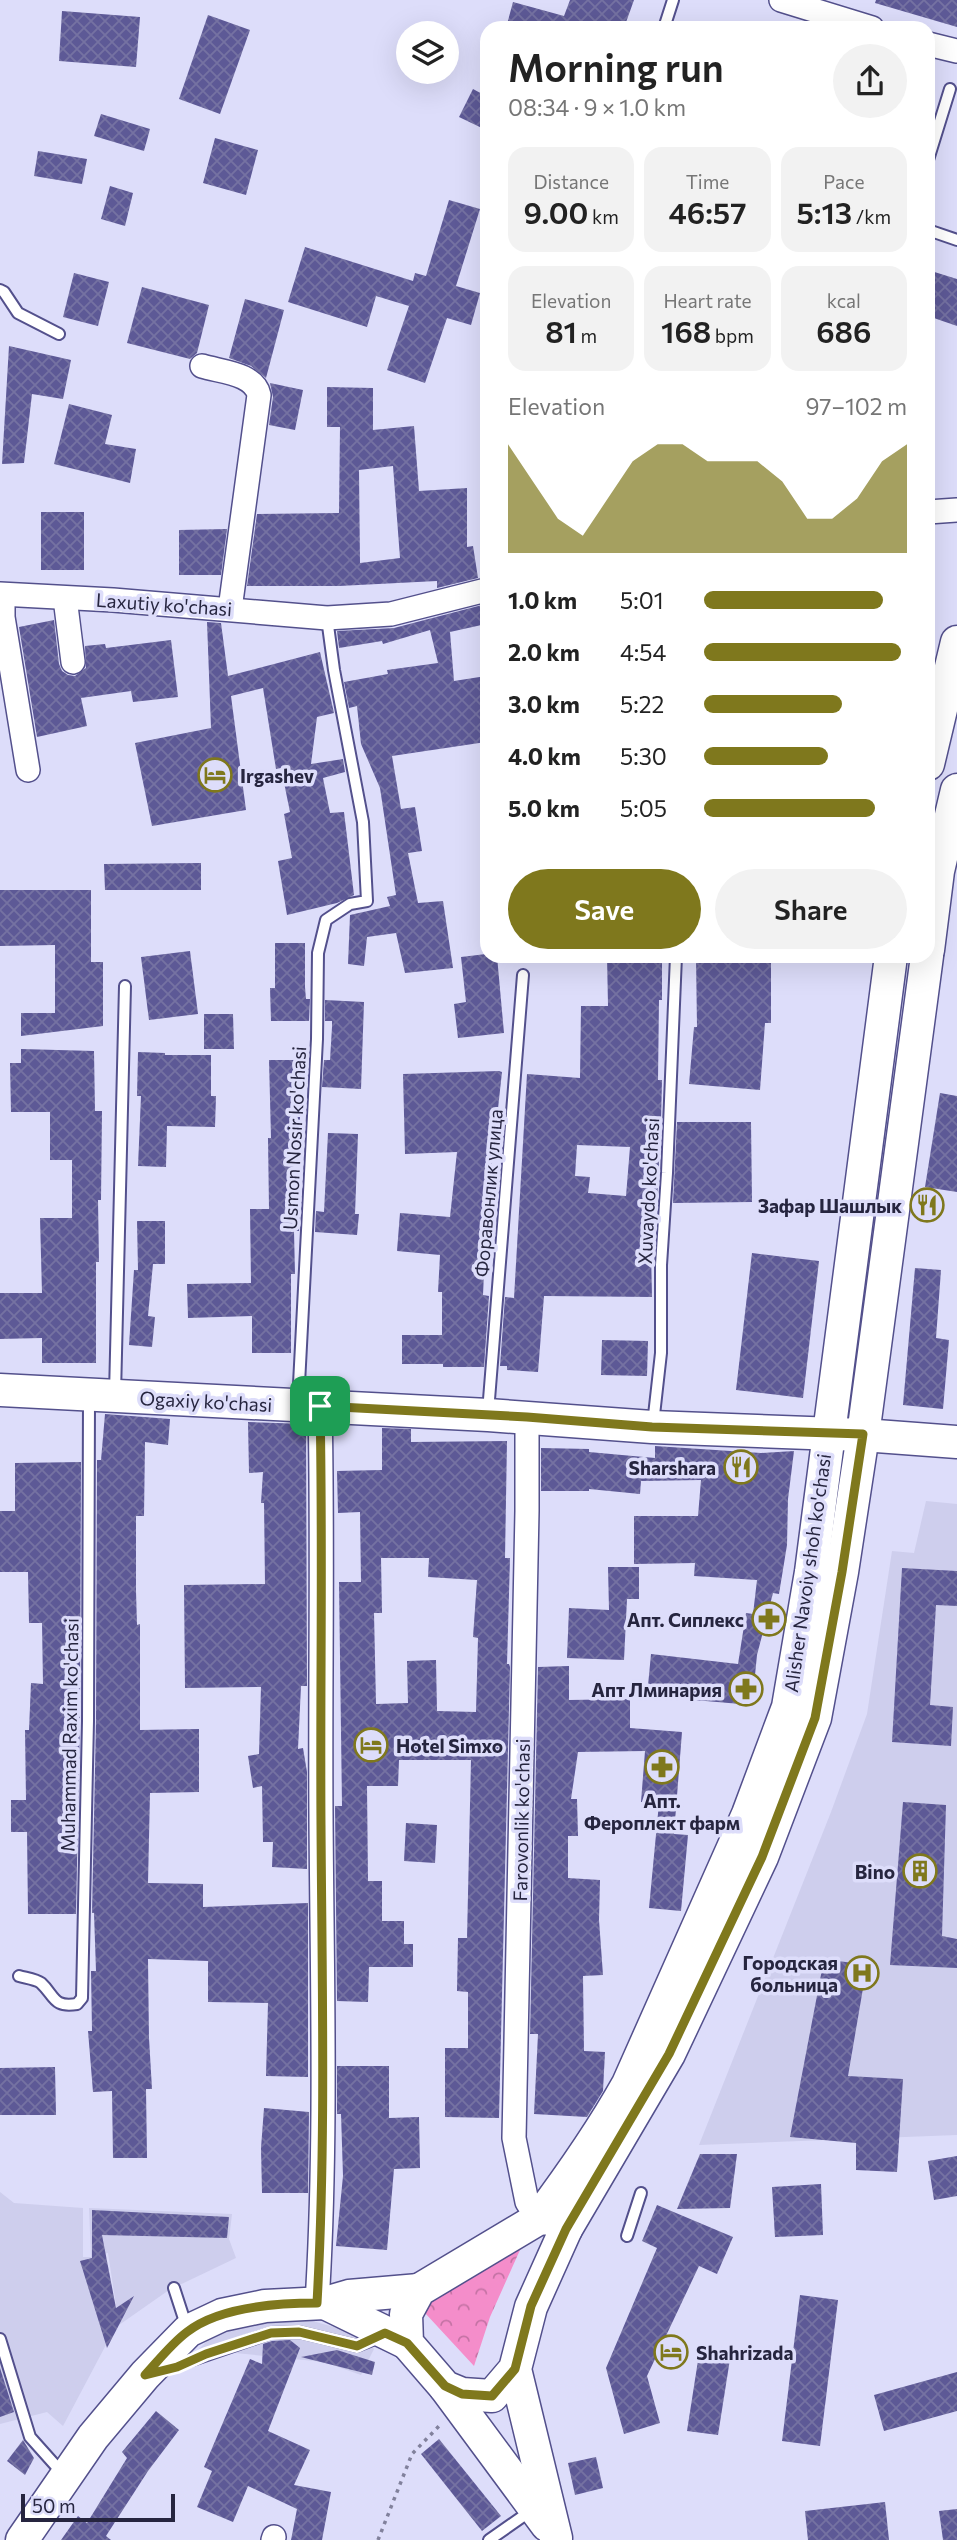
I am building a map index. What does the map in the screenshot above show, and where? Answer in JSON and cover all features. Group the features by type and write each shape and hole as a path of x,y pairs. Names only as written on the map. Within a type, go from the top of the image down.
{"main road":[{"path":"935,735 957,642"},
{"path":"935,895 957,790"},
{"name":"Alisher Navoiy shoh ko'chasi","path":"552,2224 574,2172 628,2084 757,1790 788,1707 811,1572 890,963"},
{"name":"Alisher Navoiy shoh ko'chasi","path":"552,2224 621,2137 673,2062 762,1857 815,1718 842,1572 863,1434 926,963"},
{"name":"Ogaxiy ko'chasi","path":"0,1390 527,1417 652,1427 863,1434 957,1442"},
{"path":"22,2540 93,2437 145,2375 188,2330 222,2315 265,2306 321,2303 349,2296 419,2290 552,2224"},
{"path":"452,2397 462,2394 492,2396 515,2369 552,2224"},
{"path":"396,2338 419,2290"},
{"path":"321,2303 396,2338 452,2397 557,2539"},
{"path":"515,2369 557,2539"}],"street":[{"path":"781,0 849,21"},
{"path":"935,46 957,51"},
{"path":"202,366 247,379 257,387 260,395 230,609"},
{"path":"935,512 957,510"},
{"name":"Laxutiy ko'chasi","path":"1,595 230,609 327,618 391,614 480,592"},
{"path":"1,595 28,770"},
{"path":"65,598 73,662"},
{"path":"309,1406 323,1543 320,1739 321,2303"},
{"name":"Farovonlik ko'chasi","path":"527,1417 514,2138 527,2202 552,2224"}],"lane":[{"path":"666,21 674,0"},
{"path":"935,137 950,89"},
{"path":"935,232 957,240"},
{"path":"0,290 18,313 60,334"},
{"name":"Usmon Nosir ko'chasi","path":"309,1406 318,953 326,920 350,904 367,901 363,822 334,670 327,618"},
{"name":"Xuvaydo ko'chasi","path":"652,1427 661,1353 661,1265 676,963"},
{"name":"Форавонлик улица","path":"488,1415 523,975"},
{"path":"102,1396 125,986"},
{"name":"Muhammad Raxim ko'chasi","path":"19,1976 39,1981 52,1998 64,2006 77,2004 82,1998 88,1721 102,1396"},
{"path":"627,2236 641,2193"},
{"path":"174,2288 188,2330"},
{"path":"145,2375 177,2367 206,2354 271,2333 299,2332 357,2346 396,2338"},
{"path":"0,2339 30,2437 65,2477"},
{"path":"489,2540 535,2508"}],"path":[{"path":"378,2540 412,2455 430,2434 452,2397"}],"shaded area":[{"name":"Городская больница","path":"926,1501 957,1504 957,2135 699,2145 867,1714 892,1551 914,1553"},
{"path":"0,2192 14,2203 83,2208 83,2257 91,2257 89,2208 232,2214 229,2239 236,2258 169,2290 119,2325 108,2253 91,2256 104,2257 116,2326 63,2426 47,2412 0,2424"},
{"path":"288,2314 362,2335 374,2349 361,2375 324,2362 235,2353 180,2368 213,2335 243,2317"}],"green space":[{"path":"524,2241 490,2317 474,2366 425,2313 426,2302"}],"building":[{"path":"570,0 634,0 626,21 508,21 513,2 564,16"},
{"path":"876,0 957,0 957,27 875,3"},
{"path":"62,11 140,17 136,67 59,61"},
{"path":"208,15 250,30 220,114 179,99"},
{"path":"473,89 480,93 480,127 459,117"},
{"path":"101,114 150,129 144,151 94,136"},
{"path":"215,138 258,150 246,195 203,183"},
{"path":"38,151 87,159 82,184 34,176"},
{"path":"110,186 133,193 125,226 101,219"},
{"path":"449,200 480,209 456,286 480,293 471,325 447,318 425,383 387,370 409,306 376,296 367,327 288,302 305,247 413,281 415,273 426,276"},
{"path":"935,272 957,279 957,326 935,318"},
{"path":"74,273 109,282 98,326 63,317"},
{"path":"142,287 209,305 197,353 190,359 127,343"},
{"path":"245,299 284,310 266,378 251,366 229,358"},
{"path":"9,346 71,360 63,399 32,394 24,463 2,464"},
{"path":"270,383 303,390 295,430 269,425 273,397"},
{"path":"327,387 373,388 373,430 414,426 419,491 467,488 467,547 473,546 478,578 437,588 437,581 339,586 247,586 257,514 339,513 340,427 327,427","holes":["393,466 400,558 360,563 359,470"]},
{"path":"69,404 112,415 105,444 136,449 130,483 54,464"},
{"path":"41,512 84,512 84,570 41,570"},
{"path":"227,529 221,575 179,575 179,530"},
{"path":"480,606 480,625 450,632 454,681 480,677 480,743 392,756 401,809 415,807 422,851 408,853 418,903 443,901 453,968 405,973 396,933 367,937 364,966 348,964 350,915 390,906 387,897 396,895 380,788 361,744 357,706 349,708 344,682 388,674 387,670 438,663 430,630 383,644 382,641 339,648 337,631 394,628"},
{"path":"54,620 59,664 62,671 68,675 75,676 86,668 85,646 105,644 106,648 171,640 178,697 133,702 131,691 81,698 87,726 37,737 19,627"},
{"path":"207,622 221,623 228,676 320,652 334,713 317,717 311,764 343,759 345,772 323,778 330,813 344,812 354,895 337,903 287,915 278,861 292,858 284,814 290,812 281,768 276,769 263,688 231,696 246,810 152,826 135,743 211,728"},
{"path":"201,863 201,890 105,890 104,864"},
{"path":"0,890 91,890 91,962 103,962 103,1026 21,1036 21,1013 55,1013 55,945 0,946"},
{"path":"275,943 305,943 305,987 306,999 310,999 309,1021 271,1021 270,988 275,988"},
{"path":"190,951 198,1014 149,1020 141,957"},
{"path":"480,955 480,963 498,963 504,1033 458,1038 454,1004 466,1002 461,957"},
{"path":"607,963 662,963 658,1080 662,1080 661,1122 657,1203 654,1203 651,1251 652,1297 544,1296 538,1372 507,1370 507,1366 500,1366 505,1297 514,1298 527,1074 580,1078 581,1006 608,1006","holes":["577,1145 630,1147 626,1196 588,1193 590,1177 575,1176"]},
{"path":"696,963 771,963 771,1023 765,1023 760,1090 689,1084 694,1027 697,1027"},
{"path":"325,1000 364,1002 361,1089 322,1087 324,1060 330,1060 332,1027 332,1021 325,1021"},
{"path":"204,1014 233,1014 234,1049 204,1049"},
{"path":"21,1049 94,1051 95,1111 102,1111 101,1200 98,1200 99,1262 96,1262 96,1363 42,1363 42,1338 0,1339 0,1293 42,1293 40,1218 72,1218 72,1160 50,1160 50,1112 11,1112 10,1063 21,1063"},
{"path":"138,1052 211,1055 211,1096 216,1096 215,1127 167,1126 166,1167 138,1166 141,1096 137,1096"},
{"path":"269,1060 308,1060 307,1086 300,1089 300,1130 293,1130 294,1209 300,1210 299,1231 294,1231 295,1274 291,1274 291,1353 252,1353 252,1316 188,1318 187,1284 251,1283 250,1209 269,1209"},
{"path":"502,1072 487,1209 483,1295 489,1296 484,1367 402,1364 402,1335 442,1335 442,1292 438,1292 440,1255 397,1251 400,1213 450,1217 457,1152 405,1154 403,1074"},
{"path":"940,1093 957,1096 957,1192 925,1187"},
{"path":"677,1122 751,1122 752,1202 673,1203"},
{"path":"328,1133 358,1134 355,1214 359,1214 357,1235 315,1232 316,1211 324,1212"},
{"path":"137,1221 165,1221 165,1264 153,1264 148,1316 155,1317 152,1347 129,1345 134,1270 138,1270"},
{"path":"752,1253 819,1261 803,1398 736,1390"},
{"path":"915,1268 941,1270 936,1338 949,1340 943,1409 903,1405"},
{"path":"602,1340 648,1341 647,1376 601,1375"},
{"path":"105,1414 170,1419 168,1445 145,1442 144,1516 136,1516 140,1730 199,1729 199,1792 150,1793 148,1883 203,1884 203,1907 308,1903 308,2077 266,2076 268,2003 208,2002 208,1961 148,1959 152,2089 146,2089 147,2158 113,2158 112,2091 93,2092 88,2031 92,2031 91,1971 96,1971 92,1913 97,1460 101,1460"},
{"path":"248,1422 306,1424 307,1686 301,1686 298,1749 303,1748 307,1772 307,1869 272,1867 273,1842 263,1842 262,1786 253,1788 248,1756 259,1754 261,1687 185,1688 184,1585 265,1584 264,1503 261,1503 263,1472 249,1473"},
{"path":"382,1428 411,1429 411,1442 507,1441 505,1558 510,1558 507,1664 510,1667 499,2118 445,2117 445,2048 468,2048 468,1992 457,1991 458,1938 467,1938 471,1760 399,1760 398,1786 367,1786 368,1881 382,1881 382,1921 404,1921 404,1944 413,1944 413,1967 369,1967 368,2002 337,2001 335,1806 342,1806 339,1582 361,1582 360,1512 338,1513 337,1471 382,1470","holes":["381,1558 429,1558 428,1577 477,1580 473,1637 478,1638 476,1712 437,1711 436,1660 407,1661 408,1703 376,1704 374,1613 382,1613"]},
{"path":"655,1446 761,1453 794,1451 788,1499 787,1545 779,1594 773,1593 757,1655 752,1705 647,1696 651,1654 738,1664 746,1613 753,1614 757,1580 694,1576 695,1563 634,1564 634,1516 698,1516 701,1480 641,1481 640,1494 589,1489 541,1491 541,1448 589,1449 589,1452 655,1458"},
{"path":"81,1462 76,1914 28,1914 27,1832 11,1832 11,1800 26,1800 25,1730 29,1730 31,1683 43,1684 42,1623 29,1623 28,1572 0,1572 0,1511 15,1511 15,1463"},
{"path":"608,1567 639,1567 639,1599 627,1599 624,1660 567,1658 569,1608 609,1610"},
{"path":"902,1568 957,1571 957,1606 936,1605 930,1705 953,1707 951,1746 892,1742"},
{"path":"569,1666 569,1700 630,1699 630,1728 682,1732 674,1834 688,1835 681,1911 649,1908 659,1803 641,1802 645,1751 578,1752 571,1799 577,1799 578,1836 568,1836 568,1878 600,1880 599,1920 603,1975 583,1976 584,2051 605,2052 603,2091 587,2117 534,2114 538,2034 530,2034 538,1667"},
{"name":"Bino","path":"903,1802 946,1805 942,1936 957,1939 957,1968 890,1965"},
{"path":"406,1823 437,1825 435,1863 404,1861"},
{"path":"824,1959 867,1965 848,2076 903,2079 897,2172 856,2170 856,2143 790,2137"},
{"path":"337,2066 389,2066 389,2118 419,2117 420,2168 394,2169 387,2250 336,2246 343,2176 341,2114 337,2114"},
{"path":"55,2067 56,2115 0,2115 0,2068"},
{"path":"264,2108 309,2112 308,2193 262,2193"},
{"path":"700,2154 737,2154 730,2208 677,2209"},
{"path":"957,2156 957,2196 934,2200 928,2161"},
{"path":"821,2184 823,2235 775,2237 772,2187"},
{"path":"657,2205 733,2237 717,2274 699,2266 647,2376 660,2423 624,2434 606,2368 657,2248 642,2241"},
{"path":"92,2210 229,2217 227,2238 102,2235 116,2308 134,2296 107,2348 80,2261 92,2258"},
{"path":"800,2295 838,2300 820,2446 782,2441"},
{"path":"290,2340 300,2348 268,2431 310,2450 294,2485 331,2492 322,2540 291,2540 297,2509 248,2486 233,2522 197,2507 212,2471 204,2467 250,2359 262,2364 263,2344"},
{"path":"337,2350 375,2362 372,2375 301,2357"},
{"path":"699,2354 730,2359 718,2435 687,2431"},
{"path":"0,2368 14,2412 0,2417"},
{"path":"957,2372 957,2411 884,2431 874,2395"},
{"path":"156,2411 179,2430 148,2471 106,2536 111,2540 61,2540 78,2516 87,2523 127,2458 122,2452"},
{"path":"439,2439 501,2516 482,2531 421,2454"},
{"path":"23,2440 34,2458 25,2475 7,2461"},
{"path":"596,2457 603,2488 575,2495 568,2463"},
{"path":"885,2502 889,2540 808,2540 805,2511"},
{"path":"957,2509 957,2540 943,2540 939,2511"}],"place":[{"name":"Irgashev","path":"215,775"},
{"name":"Зафар Шашлык","path":"927,1205"},
{"name":"Sharshara","path":"741,1467"},
{"name":"Апт. Сиплекс","path":"769,1619"},
{"name":"Апт Лминария","path":"746,1689"},
{"name":"Hotel Simxo","path":"371,1745"},
{"name":"Апт. Фероплект фарм","path":"662,1767"},
{"name":"Bino","path":"920,1871"},
{"name":"Городская больница","path":"862,1973"},
{"name":"Shahrizada","path":"671,2352"}],"route":[{"path":"320,1406 652,1427 863,1434 842,1572 815,1718 762,1857 669,2054 566,2229 531,2306 515,2369 492,2396 462,2394 445,2386 407,2343 385,2333 357,2346 299,2332 271,2333 206,2354 177,2367 145,2375 188,2330 222,2315 265,2306 317,2303 322,2082 320,1739 323,1543 320,1406"}]}
